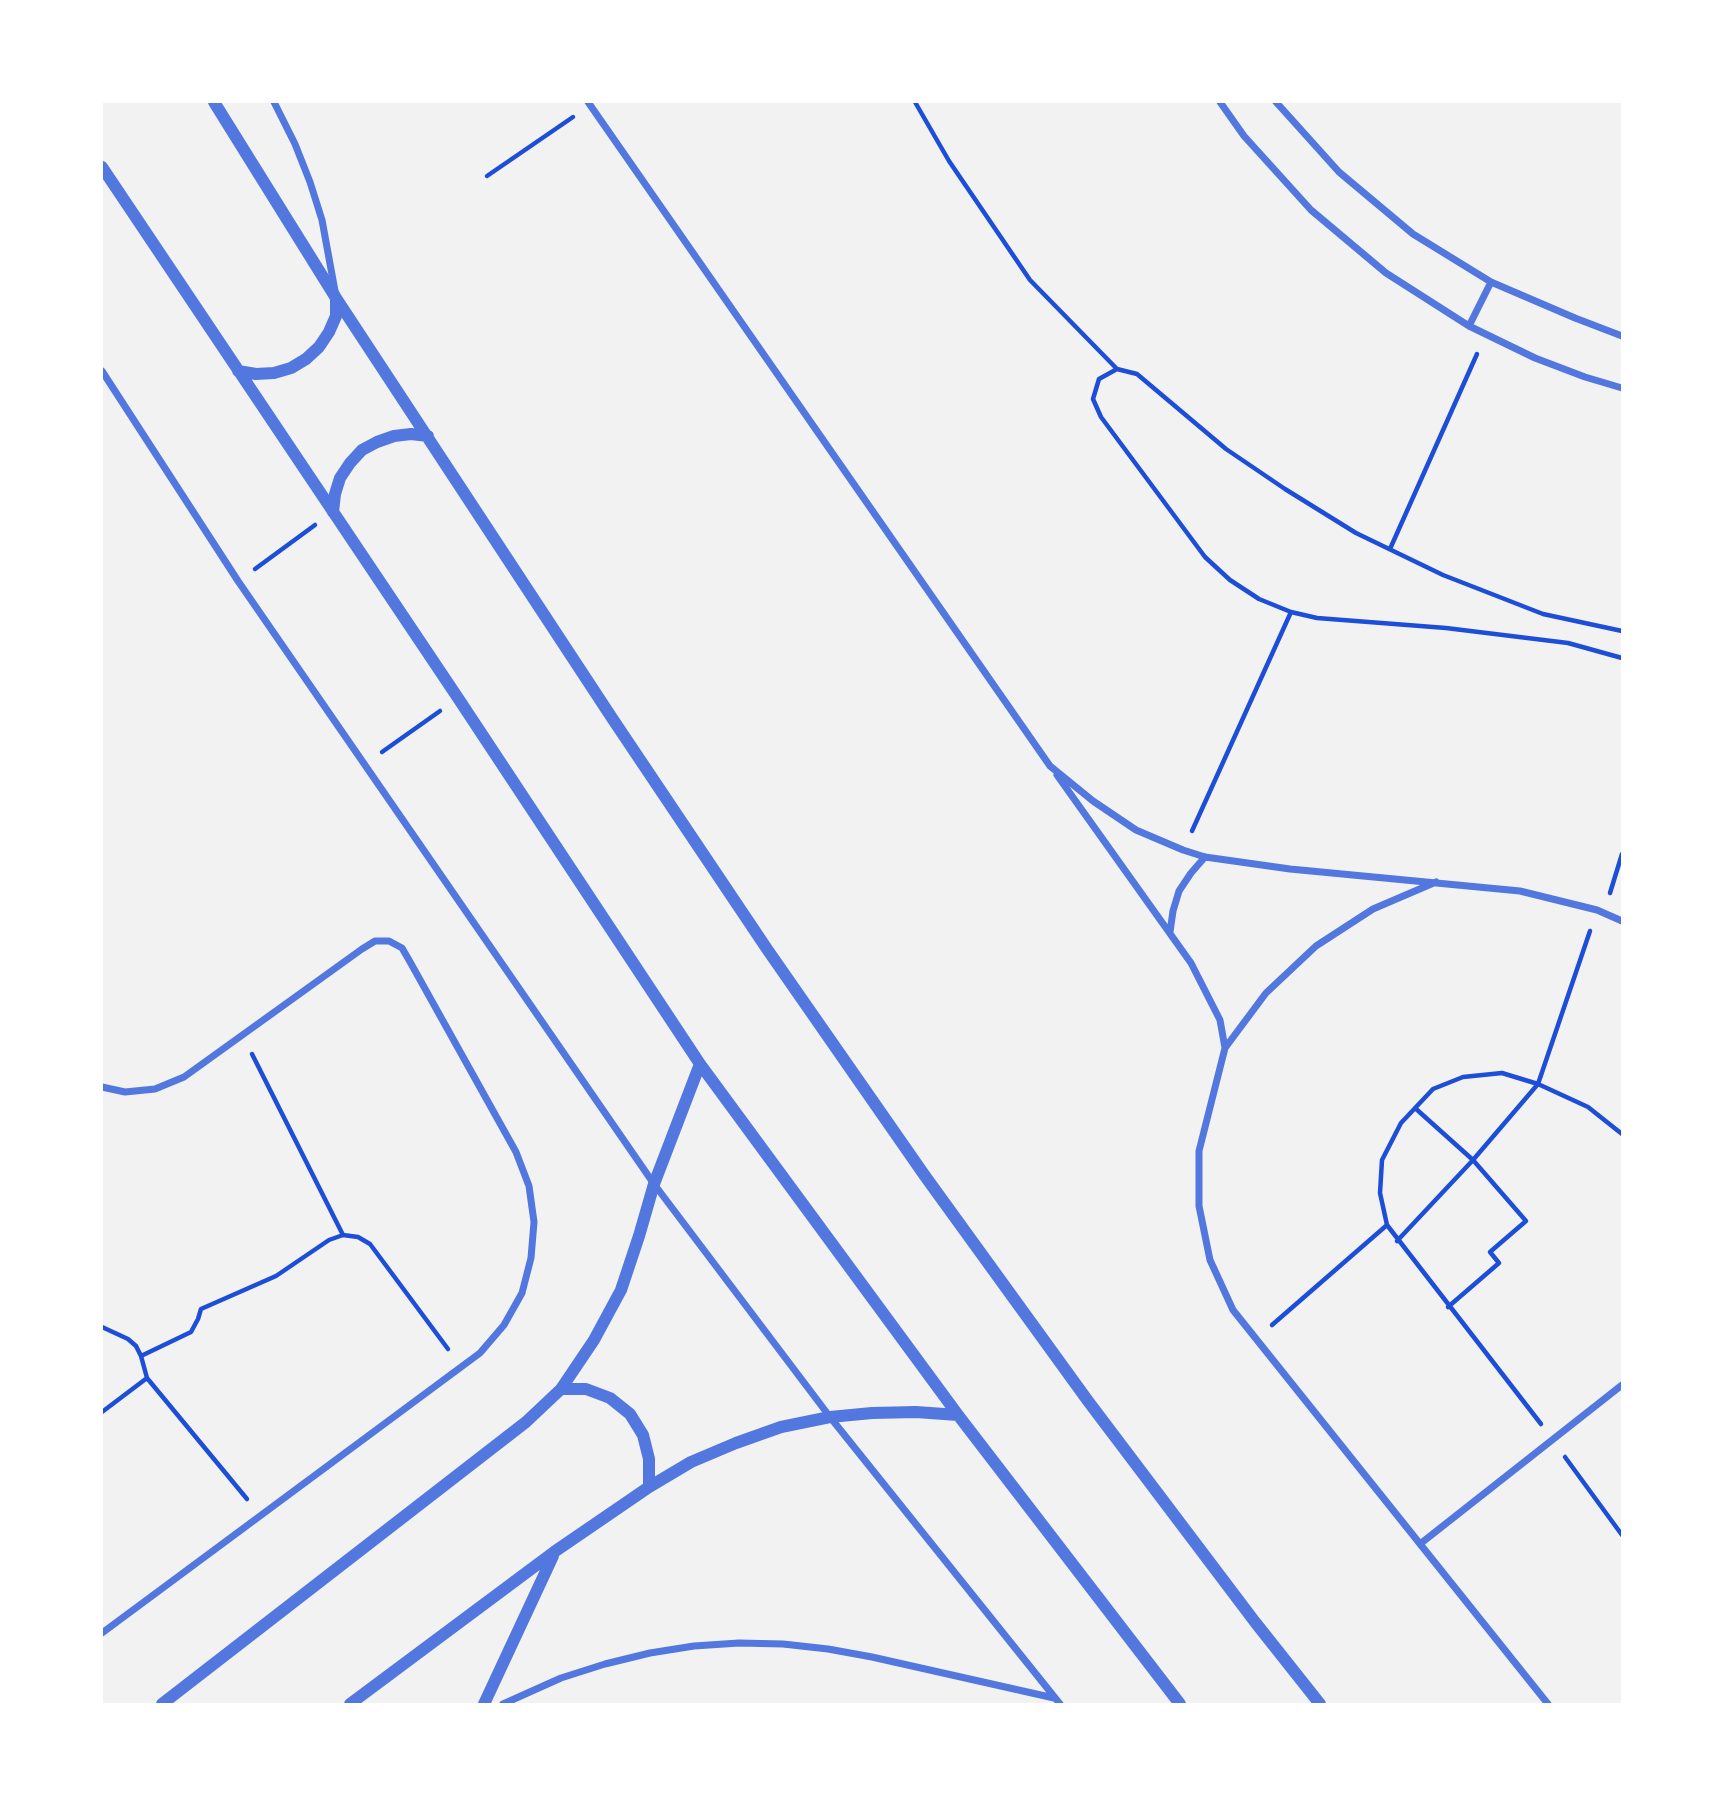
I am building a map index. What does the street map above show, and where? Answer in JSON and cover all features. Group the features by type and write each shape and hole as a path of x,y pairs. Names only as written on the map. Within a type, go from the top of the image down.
{"street":[{"path":"214,102 336,298 767,949 925,1176 1088,1401 1320,1704"},
{"path":"238,371 274,373 291,368 319,347 336,316 336,298 322,219 295,144 274,102"},
{"path":"1220,102 1244,136 1311,210 1386,274 1469,326 1535,358 1622,388"},
{"path":"1276,102 1339,172 1413,234 1491,282 1622,336"},
{"path":"589,103 1050,766 1191,963 1220,1020 1225,1048"},
{"path":"102,167 458,698 699,1064 958,1415 1180,1704"},
{"path":"1469,326 1491,282"},
{"path":"102,371 238,581 654,1184 830,1418 1057,1701"},
{"path":"333,512 340,478 349,463 362,450 394,436 428,436"},
{"path":"1050,766 1093,801 1136,830 1205,857 1290,869 1520,891 1600,912 1622,922"},
{"path":"1170,932 1172,911 1180,891 1205,857"},
{"path":"1437,882 1373,909 1316,946 1266,993 1225,1048 1199,1151 1199,1206 1210,1259 1233,1310 1548,1704"},
{"path":"102,1087 125,1092 155,1089 184,1077 375,941 389,941 402,948 516,1152 529,1186 534,1222 531,1258 522,1293 504,1325 480,1353 102,1633"},
{"path":"162,1704 526,1422 561,1389 594,1340 621,1290 654,1184 699,1064"},
{"path":"1419,1544 1622,1385"},
{"path":"561,1389 586,1389 610,1398 630,1413 643,1435 649,1459 649,1487"},
{"path":"350,1704 554,1552 649,1487 691,1462 781,1427 830,1418 883,1412 958,1415"},
{"path":"484,1704 554,1552"},
{"path":"503,1704 561,1678 605,1664 694,1646 739,1643 783,1644 872,1657 1057,1701"}],"path":[{"path":"915,102 949,161 1030,280 1117,369 1137,374 1226,449 1356,533 1443,575 1543,614 1622,631"},
{"path":"487,176 589,103"},
{"path":"1390,549 1486,334"},
{"path":"1117,369 1099,379 1093,399 1101,417 1205,557 1230,580 1259,599 1291,612 1317,618 1446,628 1568,643 1622,658"},
{"path":"238,581 333,512"},
{"path":"1183,850 1291,612"},
{"path":"365,765 458,698"},
{"path":"1397,1241 1473,1160 1538,1084 1622,854"},
{"path":"242,1035 343,1235"},
{"path":"1622,1134 1588,1107 1538,1084 1502,1073 1463,1077 1433,1089 1401,1123 1382,1160 1380,1193 1387,1226 1397,1241 1553,1440 1622,1535"},
{"path":"1415,1108 1473,1160 1526,1221 1490,1252 1499,1263 1448,1307"},
{"path":"1255,1339 1387,1226"},
{"path":"141,1356 191,1332 201,1309 276,1276 330,1240 343,1235 358,1237 370,1244 462,1367"},
{"path":"102,1327 128,1339 135,1346 141,1356 147,1378 261,1516"},
{"path":"102,1412 147,1378"}]}
